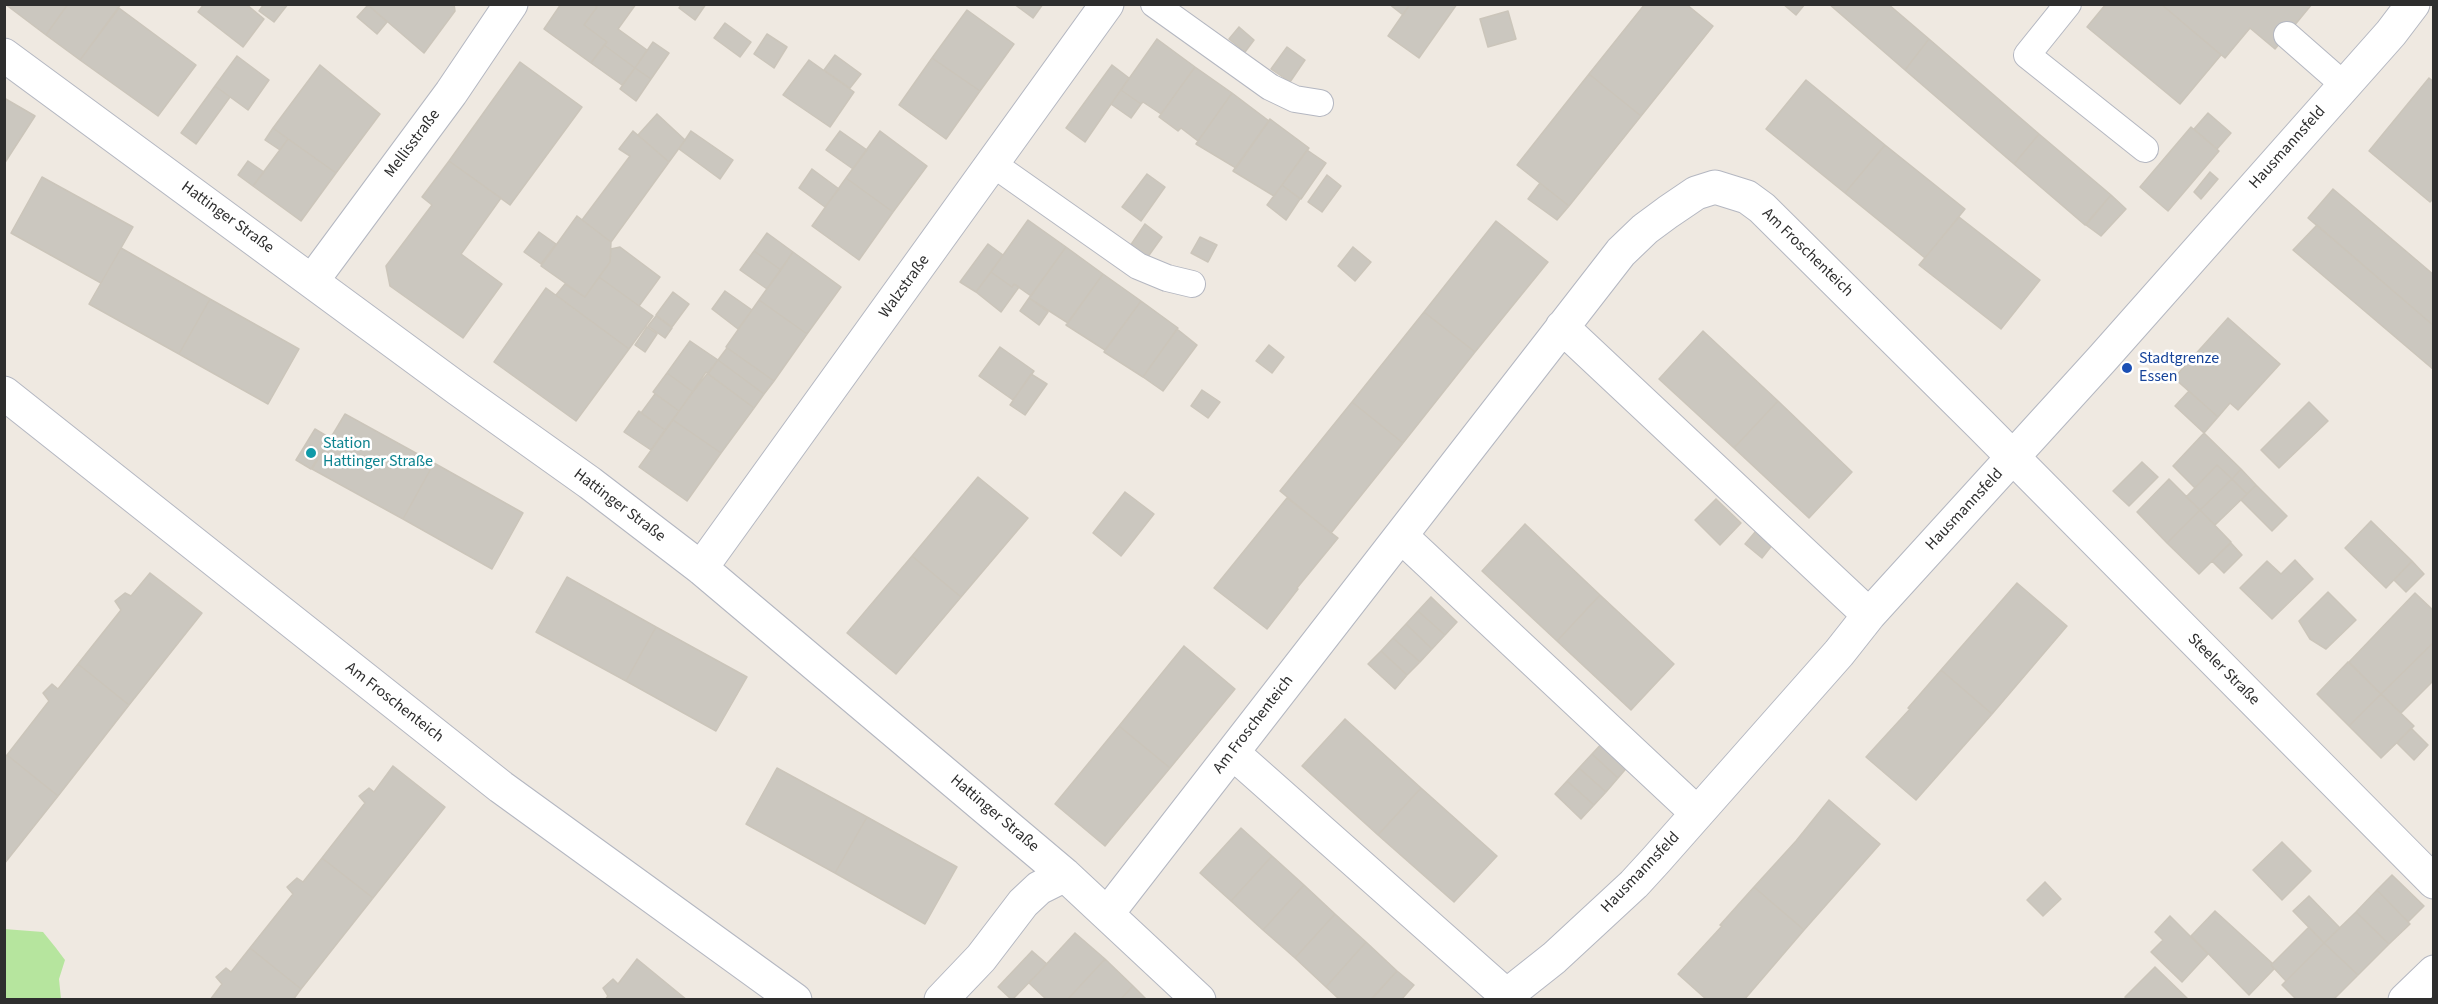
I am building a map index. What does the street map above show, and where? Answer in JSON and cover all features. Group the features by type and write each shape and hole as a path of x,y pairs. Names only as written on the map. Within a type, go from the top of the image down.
{"street":[{"name":"Mellisstraße","path":"312,280 451,93 511,4"},
{"name":"Walzstraße","path":"701,568 1107,4"},
{"name":"Hausmannsfeld","path":"1504,997 1554,958 1634,884 1839,653 1869,615 2391,33 2413,4"},
{"name":"Hattinger Straße","path":"4,55 590,483 701,568 1065,875 1199,999"},
{"name":"Am Froschenteich","path":"1107,915 1621,252 1645,229 1705,189 1716,187 1730,191 1747,197 1762,208 2012,458"},
{"path":"1562,327 1869,615"},
{"name":"Am Froschenteich","path":"4,393 501,787 795,999"},
{"name":"Steeler Straße","path":"2012,458 2433,882"},
{"path":"1401,536 1697,813"},
{"path":"1233,753 1504,997"},
{"path":"941,999 981,958 1023,903 1039,888 1065,875"},
{"path":"2405,999 2433,972"}],"lane":[{"path":"1154,4 1270,87 1295,99 1320,102"},
{"path":"2068,4 2027,55 2145,149"},
{"path":"2287,35 2344,85"},
{"path":"993,164 1138,266 1167,278 1192,284"}],"green space":[{"path":"4,929 43,932 65,960 59,979 61,999 5,999"}],"building":[{"path":"5,4 68,4 46,35"},
{"path":"68,4 121,4 80,60 46,35"},
{"path":"204,4 246,4 264,19 243,47 198,12"},
{"path":"264,4 288,4 274,22 259,11"},
{"path":"367,4 454,4 455,11 424,53"},
{"path":"561,4 593,4 597,7 584,25 607,42 591,63 544,29"},
{"path":"593,4 636,4 618,29 647,50 635,68 604,45 607,42 584,25 597,7"},
{"path":"682,4 706,4 695,20 679,8"},
{"path":"1014,4 1043,4 1033,18"},
{"path":"1389,4 1410,4 1403,15"},
{"path":"1410,4 1457,4 1419,58 1388,36"},
{"path":"1645,4 1686,4 1713,26 1641,116 1589,74"},
{"path":"1783,4 1805,4 1796,15"},
{"path":"1829,4 1888,4 1929,39 1905,70"},
{"path":"2106,4 2161,4 2221,55 2180,104 2087,27"},
{"path":"2161,4 2312,4 2275,49 2250,28 2225,58"},
{"path":"368,5 387,22 377,34 357,17"},
{"path":"119,8 196,65 158,116 80,60"},
{"path":"967,10 1014,44 980,91 932,58"},
{"path":"1508,11 1516,39 1488,47 1480,19"},
{"path":"725,23 751,42 740,57 714,38"},
{"path":"1239,27 1254,40 1245,52 1229,39"},
{"path":"767,34 787,47 774,68 754,54"},
{"path":"1157,39 1195,67 1161,114 1121,90"},
{"path":"1929,39 2039,134 2014,164 1905,70"},
{"path":"653,42 669,53 651,79 635,68"},
{"path":"604,45 635,68 622,85 591,63"},
{"path":"1287,47 1305,60 1290,82 1271,69"},
{"path":"835,55 861,74 850,88 824,70"},
{"path":"237,56 269,80 248,110 215,86"},
{"path":"932,58 980,91 946,139 899,105"},
{"path":"809,60 854,92 830,127 783,95"},
{"path":"520,62 582,107 510,205 449,161"},
{"path":"320,65 380,114 336,173 273,128"},
{"path":"1112,65 1129,78 1085,142 1066,128"},
{"path":"1195,67 1232,93 1198,141 1181,128 1178,131 1159,117"},
{"path":"635,68 651,79 636,101 620,89"},
{"path":"1589,74 1641,116 1569,206 1517,165"},
{"path":"2429,78 2434,82 2434,198 2430,202 2369,151"},
{"path":"1806,80 1885,145 1845,193 1766,129"},
{"path":"215,86 230,97 196,144 181,133"},
{"path":"1121,90 1141,104 1131,118 1111,104"},
{"path":"1232,93 1269,121 1236,168 1196,144"},
{"path":"4,98 35,116 4,164"},
{"path":"2208,113 2231,133 2217,149 2194,129"},
{"path":"657,114 685,140 669,162 638,135"},
{"path":"1270,119 1309,148 1274,196 1233,171"},
{"path":"2191,127 2219,151 2168,211 2140,187"},
{"path":"273,128 288,139 280,150 265,140"},
{"path":"633,131 669,162 611,242 582,220 630,156 619,149"},
{"path":"691,131 733,160 720,179 679,149"},
{"path":"840,131 867,150 853,169 826,150"},
{"path":"880,131 927,166 893,212 846,178"},
{"path":"2039,134 2111,195 2085,225 2014,164"},
{"path":"288,139 336,173 301,221 253,186"},
{"path":"1885,145 1965,209 1925,258 1845,193"},
{"path":"1307,150 1326,163 1301,199 1282,185"},
{"path":"248,161 264,172 253,186 238,175"},
{"path":"449,161 501,198 461,254 502,284 463,338 390,286 386,266 432,205 422,197"},
{"path":"812,169 839,189 825,207 799,188"},
{"path":"2210,172 2218,179 2201,199 2194,192"},
{"path":"1147,174 1165,187 1141,221 1122,207"},
{"path":"1327,175 1341,186 1322,212 1308,202"},
{"path":"42,177 133,227 101,283 11,233"},
{"path":"846,178 893,212 859,260 812,226"},
{"path":"1540,183 1569,206 1557,220 1528,199"},
{"path":"1282,185 1300,199 1286,220 1267,205"},
{"path":"2333,189 2434,275 2434,326 2308,218"},
{"path":"2111,195 2126,209 2101,236 2086,225"},
{"path":"577,216 611,242 610,262 585,297 541,266"},
{"path":"1959,217 2040,280 2001,329 1919,265"},
{"path":"1028,220 1066,247 1031,296 1014,284 1012,287 991,272"},
{"path":"1496,221 1548,262 1475,352 1424,312"},
{"path":"1145,224 1162,237 1147,258 1130,246"},
{"path":"2317,225 2434,326 2434,370 2293,250"},
{"path":"539,232 556,244 541,264 524,252"},
{"path":"767,233 793,252 781,270 754,251"},
{"path":"1200,237 1217,245 1208,262 1191,253"},
{"path":"988,244 1003,255 976,292 960,282"},
{"path":"620,247 660,277 639,306 599,277 610,262 611,249"},
{"path":"1066,247 1103,274 1068,323 1029,298"},
{"path":"1353,247 1371,262 1355,281 1338,266"},
{"path":"121,248 210,299 179,354 89,304"},
{"path":"754,251 781,270 767,289 740,270"},
{"path":"793,252 841,287 807,334 759,300"},
{"path":"991,272 1012,287 1014,284 1019,287 1001,312 976,292"},
{"path":"1103,274 1141,301 1105,350 1066,325"},
{"path":"599,277 653,316 629,349 556,295 565,284 585,297"},
{"path":"546,288 629,349 576,421 494,362"},
{"path":"725,291 752,310 738,329 712,309"},
{"path":"673,292 689,304 672,327 656,315"},
{"path":"1029,298 1048,312 1039,325 1020,311"},
{"path":"210,299 299,349 268,404 179,354"},
{"path":"759,300 807,334 774,381 726,347"},
{"path":"1141,301 1178,328 1143,377 1104,352"},
{"path":"1424,312 1475,352 1403,443 1352,402"},
{"path":"656,316 672,328 665,338 648,326"},
{"path":"2228,318 2280,364 2238,410 2230,403 2218,417 2174,378"},
{"path":"647,327 657,334 645,352 635,345"},
{"path":"1177,329 1197,345 1163,391 1143,377"},
{"path":"1703,331 1778,401 1734,448 1659,379"},
{"path":"690,341 718,360 693,392 667,373"},
{"path":"1269,345 1284,357 1272,373 1256,361"},
{"path":"1000,347 1034,371 1013,400 979,376"},
{"path":"727,348 774,381 764,394 718,360"},
{"path":"718,360 764,394 754,408 708,374"},
{"path":"706,372 754,408 721,453 673,420"},
{"path":"667,373 693,392 679,411 653,392"},
{"path":"1031,374 1047,384 1025,415 1010,405"},
{"path":"1202,390 1220,402 1208,418 1191,406"},
{"path":"2189,391 2218,417 2204,433 2175,406"},
{"path":"655,394 679,411 665,430 641,413"},
{"path":"1778,401 1852,472 1809,518 1734,448"},
{"path":"1352,402 1403,443 1331,533 1280,491"},
{"path":"2309,402 2328,421 2279,468 2261,450"},
{"path":"639,411 665,430 651,450 624,432"},
{"path":"345,414 434,463 403,519 312,469"},
{"path":"673,420 721,453 687,501 639,467"},
{"name":"Station Hattinger Straße","path":"315,429 330,438 311,469 296,460"},
{"path":"2204,433 2241,469 2232,479 2217,465 2195,488 2173,466"},
{"path":"2142,462 2158,477 2129,506 2113,491"},
{"path":"434,463 523,513 492,569 403,519"},
{"path":"2217,465 2232,479 2200,510 2186,497"},
{"path":"2241,469 2256,485 2247,494 2232,479"},
{"path":"978,477 1028,518 961,597 912,556"},
{"path":"2169,479 2200,510 2167,543 2137,512"},
{"path":"2232,479 2247,494 2215,525 2200,510"},
{"path":"2256,485 2287,516 2272,531 2241,500"},
{"path":"1125,492 1154,514 1121,556 1093,533"},
{"path":"1287,498 1338,538 1267,629 1214,588"},
{"path":"1716,499 1741,523 1720,545 1695,520"},
{"path":"2200,510 2231,542 2199,574 2167,543"},
{"path":"2371,521 2412,561 2386,588 2345,548"},
{"path":"1525,524 1600,595 1557,641 1482,571"},
{"path":"1756,531 1773,544 1762,558 1745,544"},
{"path":"2231,543 2242,555 2224,573 2212,561"},
{"path":"912,556 961,597 896,674 847,633"},
{"path":"2295,560 2313,579 2272,619 2240,588 2267,561 2281,574"},
{"path":"2412,561 2424,574 2406,592 2394,580"},
{"path":"150,573 202,613 129,705 78,664 121,610 115,601 125,593 131,596"},
{"path":"567,577 656,627 626,681 536,632"},
{"path":"2017,583 2067,626 1992,714 1941,670"},
{"path":"2328,592 2356,620 2326,649 2310,639 2299,621"},
{"path":"2415,593 2434,611 2434,642 2381,694 2349,662"},
{"path":"1600,595 1674,664 1631,710 1557,641"},
{"path":"1431,597 1457,622 1445,635 1418,611"},
{"path":"1418,611 1445,635 1432,649 1406,624"},
{"path":"1406,624 1432,649 1420,662 1393,638"},
{"path":"656,627 747,677 716,731 626,681"},
{"path":"1393,638 1420,662 1407,675 1381,651"},
{"path":"2434,642 2434,680 2401,713 2381,694"},
{"path":"1184,646 1235,689 1170,768 1119,726"},
{"path":"1381,651 1407,675 1395,689 1368,664"},
{"path":"2348,662 2381,694 2349,726 2317,694"},
{"path":"78,664 129,705 58,796 7,755 49,701 43,693 52,684 58,689"},
{"path":"1941,670 1992,714 1916,800 1866,757 1910,709 1908,708"},
{"path":"2381,694 2414,726 2381,758 2349,726"},
{"path":"1345,719 1421,788 1378,835 1302,766"},
{"path":"1119,726 1170,768 1105,846 1055,804"},
{"path":"2411,728 2428,745 2414,760 2397,743"},
{"path":"1605,740 1630,764 1618,778 1592,754"},
{"path":"1592,754 1618,778 1606,792 1579,768"},
{"path":"7,755 58,796 4,864 4,757"},
{"path":"393,766 445,807 373,898 322,858 365,803 359,796 369,788 374,792"},
{"path":"777,768 867,817 835,873 746,824"},
{"path":"1579,768 1606,792 1594,805 1567,781"},
{"path":"1567,781 1594,805 1581,819 1555,794"},
{"path":"1421,788 1497,856 1454,902 1378,835"},
{"path":"1829,800 1880,844 1804,930 1754,887"},
{"path":"867,817 957,867 925,924 835,873"},
{"path":"1241,828 1272,856 1231,901 1200,873"},
{"path":"2282,842 2311,871 2282,900 2253,870"},
{"path":"1272,856 1304,885 1263,930 1231,901"},
{"path":"322,858 373,898 301,989 250,948 293,894 287,887 297,878 303,882"},
{"path":"2392,875 2424,906 2408,922 2377,890"},
{"path":"2045,882 2061,899 2043,916 2027,900"},
{"path":"1304,885 1335,914 1295,958 1263,930"},
{"path":"1754,887 1804,930 1744,1000 1707,1000 1678,974"},
{"path":"2377,890 2410,924 2389,944 2356,912"},
{"path":"2309,896 2340,928 2324,943 2293,911"},
{"path":"2215,911 2272,963 2274,969 2249,995 2191,936"},
{"path":"2356,912 2389,944 2358,975 2324,943"},
{"path":"1335,914 1366,942 1326,987 1295,958"},
{"path":"2170,916 2208,954 2182,982 2151,952 2163,940 2155,932"},
{"path":"2309,927 2324,943 2286,981 2271,965"},
{"path":"1075,933 1105,959 1067,1000 1047,1000 1029,983"},
{"path":"1366,942 1397,971 1371,1000 1340,1000 1326,987"},
{"path":"2324,943 2358,975 2333,1000 2297,1000 2282,985"},
{"path":"250,948 301,989 293,1000 210,1000 222,984 216,977 226,968 231,972"},
{"path":"1032,951 1047,964 1012,1000 998,987"},
{"path":"637,959 687,1000 605,1000 608,996 603,988 613,979 618,984"},
{"path":"1105,959 1133,986 1120,1000 1067,1000"},
{"path":"2155,967 2189,1000 2127,1000 2125,997"},
{"path":"1397,971 1414,985 1401,1000 1372,998"},
{"path":"1133,986 1147,1000 1120,1000"}],"place":[{"name":"Stadtgrenze Essen","path":"2127,368"},
{"name":"Station Hattinger Straße","path":"311,453"}]}
